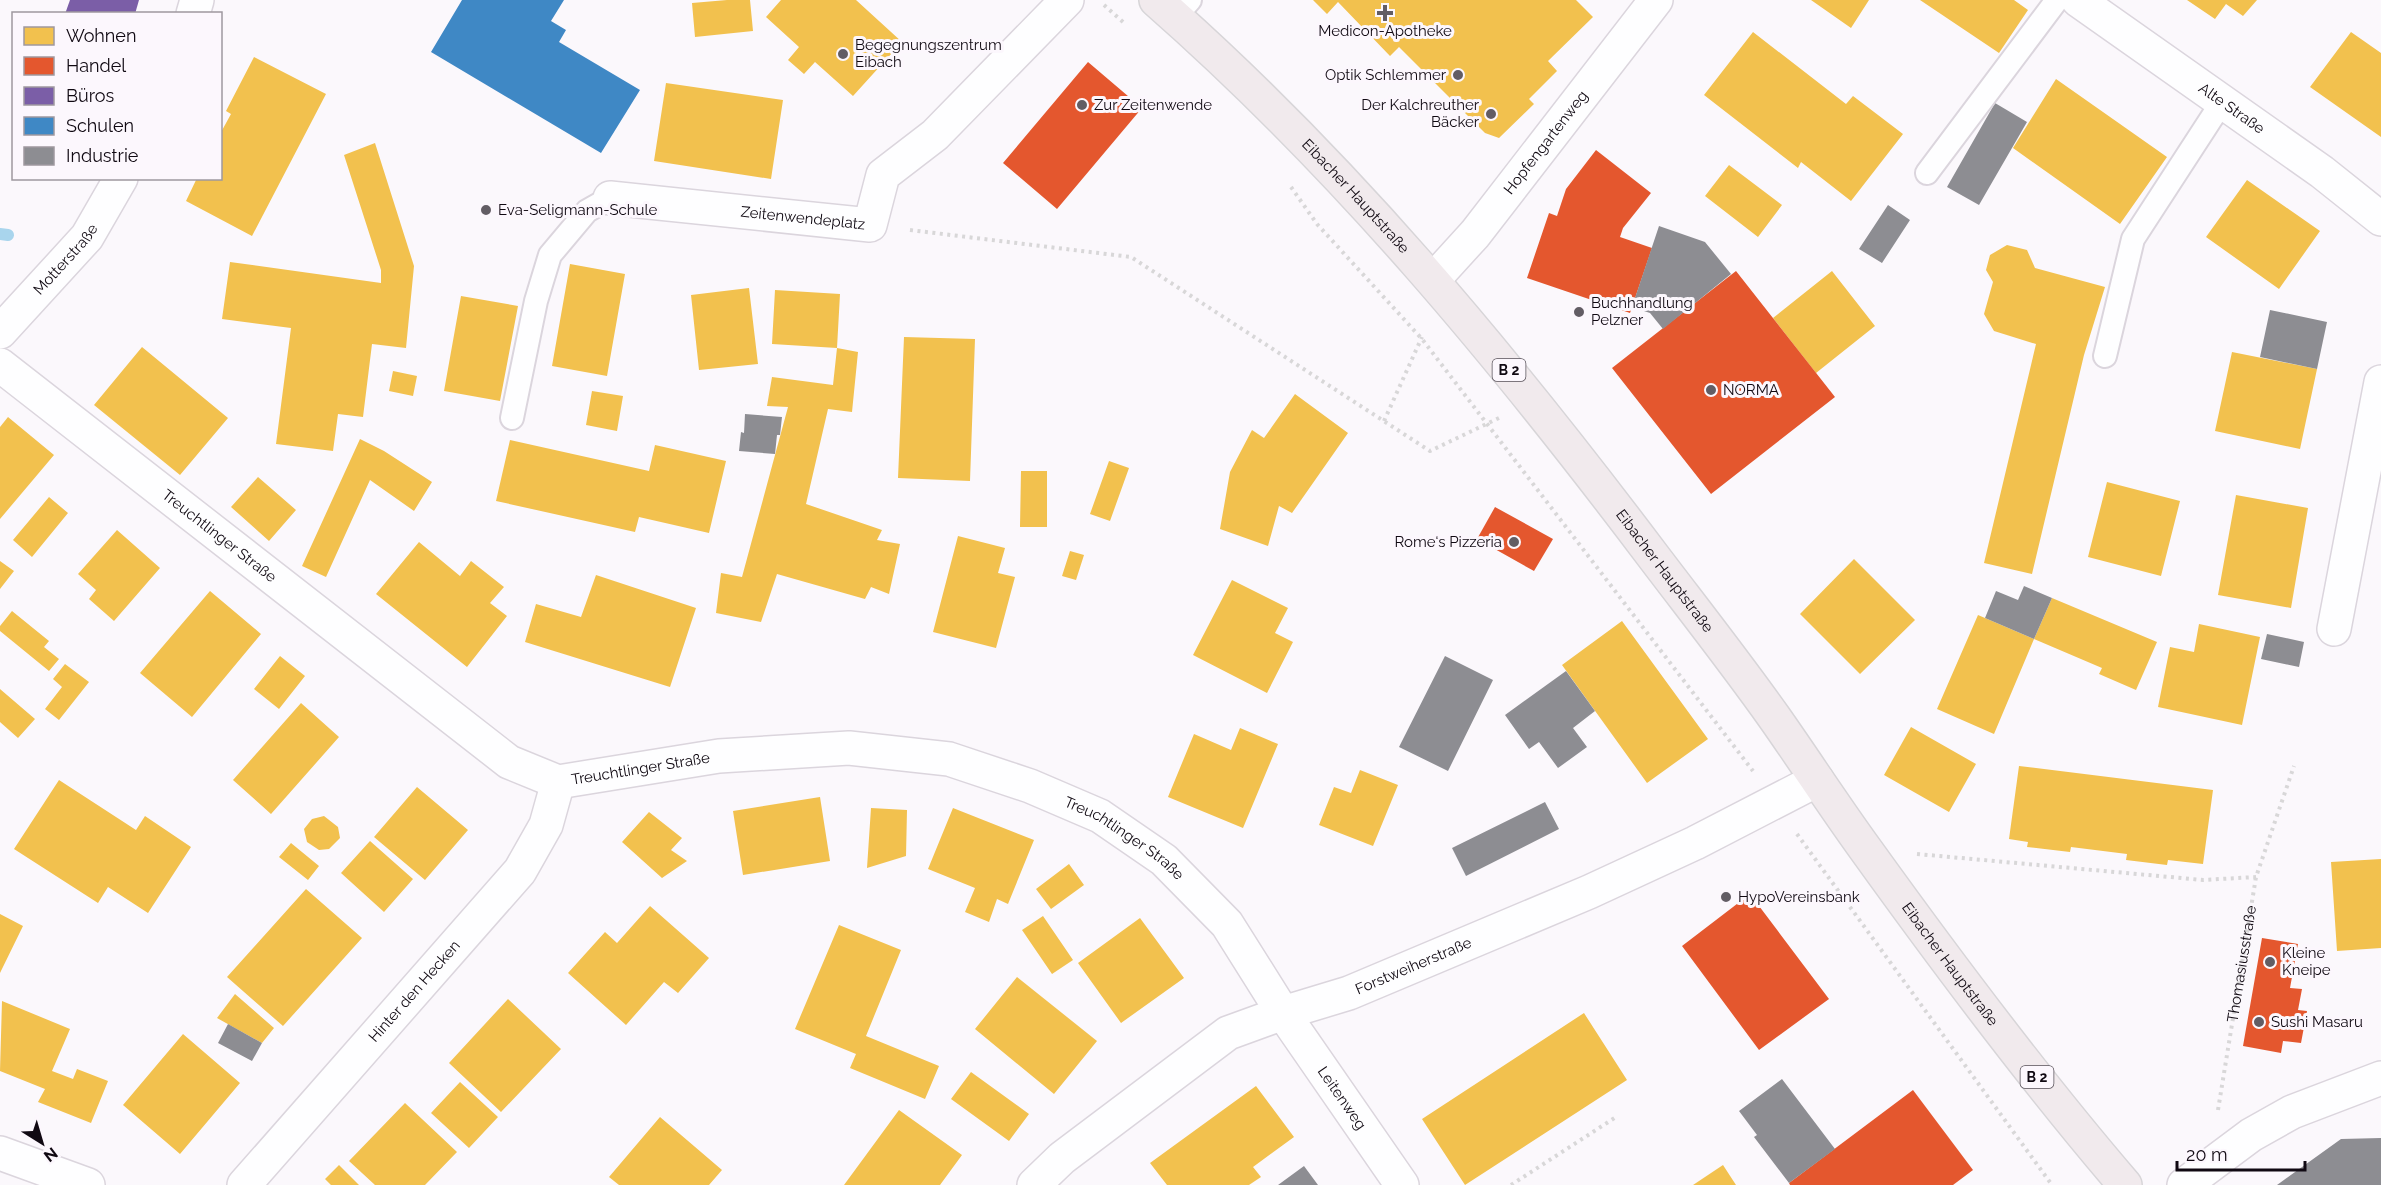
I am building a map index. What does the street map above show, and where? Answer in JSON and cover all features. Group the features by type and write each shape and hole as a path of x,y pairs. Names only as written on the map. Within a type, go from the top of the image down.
{"main road":[{"name":"Eibacher Hauptstraße","path":"1174,6 1386,226 1534,400 1773,715 1866,850 1952,967 2063,1111 2125,1185"}],"street":[{"name":"Zeitenwendeplatz","path":"610,198 870,225 884,175 935,135 1067,0"},
{"name":"Hopfengartenweg","path":"1433,280 1475,234 1656,0"},
{"name":"Alte Straße","path":"2078,0 2322,172 2381,219"},
{"name":"Motterstraße","path":"0,332 87,237 121,180"},
{"name":"Treuchtlinger Straße","path":"0,365 509,762 558,782 719,756 849,748 949,759 1030,786 1100,816 1164,860 1227,924 1283,1013"},
{"path":"2334,629 2381,382"},
{"name":"Forstweiherstraße","path":"1034,1185 1062,1158 1228,1033 1349,993 1589,892 1695,843 1817,780"},
{"name":"Hinter den Hecken","path":"244,1185 520,871 546,825 558,782"},
{"name":"Leitenweg","path":"1283,1013 1402,1185"},
{"path":"2184,1185 2251,1135 2292,1112 2381,1078"},
{"path":"0,1153 88,1185"}],"lane":[{"path":"1927,174 2057,0"},
{"path":"2105,356 2133,239 2222,102"},
{"path":"512,418 536,301 550,255 587,211 610,198"}],"path":[{"path":"1100,0 1131,30"},
{"path":"1286,180 1317,224 1422,339 1489,424 1776,802 1814,859 2052,1185"},
{"path":"870,225 1131,257 1430,451 1534,400"},
{"path":"1384,421 1422,339"},
{"name":"Thomasiusstraße","path":"2209,1165 2256,877 2294,766"},
{"path":"1866,850 2203,880 2256,877"},
{"path":"1510,1185 1616,1117"}],"building: Wohnen":[{"path":"750,0 753,31 695,37 692,3"},
{"name":"Begegnungszentrum Eibach","path":"781,0 856,0 902,42 853,96 815,62 804,74 788,60 799,47 766,17"},
{"path":"1313,0 1576,0 1593,17 1548,61 1557,71 1529,99 1534,104 1499,138 1485,133 1399,47 1390,56 1338,2 1327,14"},
{"path":"1811,0 1869,0 1851,28"},
{"path":"1920,0 2014,0 2028,10 1999,53"},
{"path":"2187,0 2257,0 2243,16 2226,4 2215,19"},
{"path":"1753,32 1846,104 1853,96 1903,134 1851,201 1801,162 1798,168 1704,95"},
{"path":"2351,32 2381,53 2381,137 2310,87"},
{"path":"254,57 326,94 252,236 186,201 196,180 222,180 222,130 231,114 226,111"},
{"path":"2056,79 2167,157 2120,224 2013,148"},
{"path":"666,83 783,100 771,179 654,161"},
{"path":"375,143 414,266 406,348 372,344 363,417 338,414 333,451 276,444 291,328 222,319 230,262 381,283 381,270 344,155"},
{"path":"1729,165 1782,205 1758,237 1705,196"},
{"path":"2247,180 2320,231 2279,289 2206,237"},
{"path":"2007,245 2027,250 2035,268 2105,287 2084,355 2032,574 1984,563 2036,344 1994,331 1984,314 1993,282 1986,270 1990,255"},
{"path":"570,264 625,274 607,376 552,366"},
{"path":"1832,271 1875,326 1816,373 1773,318"},
{"path":"749,288 758,364 699,370 691,295"},
{"path":"775,290 840,294 837,348 772,344"},
{"path":"461,296 518,306 500,401 444,391"},
{"path":"904,337 975,339 970,481 898,478"},
{"path":"142,347 228,418 180,475 94,405"},
{"path":"837,348 858,352 852,412 828,409 806,504 882,530 877,540 900,544 889,594 871,587 865,599 777,574 761,622 716,613 721,573 742,577 788,407 767,406 772,377 833,385"},
{"path":"2232,352 2317,369 2300,449 2215,431"},
{"path":"393,371 417,376 413,396 389,391"},
{"path":"592,391 623,396 617,431 586,425"},
{"path":"1295,394 1348,433 1292,513 1279,506 1268,546 1220,529 1230,472 1252,430 1264,438"},
{"path":"8,417 54,455 0,519 0,427"},
{"path":"360,439 384,451 432,482 414,511 370,480 326,577 302,566"},
{"path":"510,440 649,471 655,445 726,461 709,533 639,517 635,532 496,501"},
{"path":"1109,461 1129,468 1110,521 1090,514"},
{"path":"1021,471 1047,471 1047,527 1020,527"},
{"path":"258,477 296,510 269,541 231,507"},
{"path":"2107,482 2180,501 2161,576 2088,557"},
{"path":"2236,495 2308,508 2291,608 2218,595"},
{"path":"49,497 68,513 32,557 13,540"},
{"path":"117,530 160,568 114,621 89,599 96,590 78,574"},
{"path":"958,536 1005,548 998,573 1015,577 996,648 933,632"},
{"path":"419,542 460,576 471,561 504,587 490,603 507,616 467,667 376,594"},
{"path":"1070,551 1084,555 1076,580 1062,576"},
{"path":"1854,559 1915,620 1860,674 1800,614"},
{"path":"0,561 14,571 0,589"},
{"path":"596,575 696,608 670,687 525,642 536,604 581,617"},
{"path":"1232,580 1288,608 1275,633 1293,642 1267,693 1193,655"},
{"path":"210,591 261,634 192,717 140,673"},
{"path":"2052,598 2157,642 2136,690 2099,674 2102,668 2034,639"},
{"path":"12,611 49,641 44,647 59,659 49,671 0,631 0,626"},
{"path":"1978,615 2034,639 1994,734 1937,709"},
{"path":"1622,621 1708,739 1647,783 1562,665"},
{"path":"2199,624 2260,637 2242,725 2158,707 2170,647 2194,652"},
{"path":"280,656 305,676 279,709 254,689"},
{"path":"65,664 89,682 59,720 45,709 62,687 53,679"},
{"path":"0,689 35,719 18,738 0,722"},
{"path":"301,703 339,737 271,814 233,780"},
{"path":"1911,727 1976,764 1949,812 1884,775"},
{"path":"1240,728 1278,744 1243,828 1168,797 1194,734 1231,750"},
{"path":"2019,766 2213,790 2203,864 2168,860 2167,865 2126,860 2127,854 2071,847 2070,852 2027,847 2028,842 2009,839"},
{"path":"1360,770 1398,785 1373,846 1319,825 1334,787 1351,793"},
{"path":"59,780 136,830 145,816 191,847 148,913 108,887 98,903 14,849"},
{"path":"417,787 468,830 425,880 374,837"},
{"path":"820,797 830,861 743,875 733,811"},
{"path":"871,808 907,810 906,856 867,868"},
{"path":"953,808 1034,840 1008,904 997,899 989,922 965,912 975,888 928,869"},
{"path":"649,812 682,838 671,850 687,861 662,878 622,842"},
{"path":"324,816 338,827 340,838 329,849 319,850 307,842 304,829 312,819"},
{"path":"370,841 413,879 384,912 341,873"},
{"path":"291,843 319,866 308,880 279,857"},
{"path":"2381,859 2381,948 2337,951 2331,862"},
{"path":"1069,864 1084,885 1051,909 1036,889"},
{"path":"306,889 362,938 283,1026 227,977"},
{"path":"650,906 709,958 678,993 664,982 626,1025 568,973 605,932 617,943"},
{"path":"0,914 23,926 0,973"},
{"path":"1043,916 1073,960 1052,974 1022,930"},
{"path":"1140,918 1184,978 1121,1023 1078,963"},
{"path":"839,925 901,950 866,1036 939,1066 925,1099 850,1068 856,1054 795,1029"},
{"path":"1017,977 1097,1041 1054,1094 975,1029"},
{"path":"235,994 274,1028 262,1043 217,1018"},
{"path":"508,999 561,1049 501,1112 449,1063"},
{"path":"2,1001 70,1029 52,1071 73,1079 77,1069 108,1081 91,1123 38,1102 45,1089 0,1071"},
{"path":"1584,1013 1627,1080 1465,1185 1422,1119"},
{"path":"183,1034 240,1083 180,1154 123,1105"},
{"path":"971,1072 1029,1114 1009,1141 951,1099"},
{"path":"460,1082 498,1117 469,1148 431,1113"},
{"path":"1256,1086 1294,1137 1253,1167 1261,1177 1249,1185 1167,1185 1150,1163"},
{"path":"405,1103 457,1152 425,1185 375,1185 349,1161"},
{"path":"899,1110 962,1155 940,1185 844,1185"},
{"path":"660,1117 722,1170 709,1185 619,1185 609,1177"},
{"path":"339,1165 359,1185 331,1185 325,1179"},
{"path":"1723,1165 1736,1185 1693,1185"}],"building: Handel":[{"path":"1088,62 1142,108 1057,209 1003,163"},
{"path":"1596,150 1651,193 1623,228 1620,237 1652,248 1630,313 1527,278 1549,213 1557,216 1566,189"},
{"path":"1736,271 1835,397 1711,494 1612,368"},
{"path":"1495,507 1553,539 1534,571 1477,539"},
{"path":"1750,894 1829,999 1759,1050 1682,946"},
{"path":"2262,938 2298,944 2290,988 2302,989 2298,1010 2307,1011 2301,1043 2283,1041 2281,1053 2243,1046"},
{"path":"1913,1090 1973,1170 1953,1185 1790,1185 1789,1183"}],"building: Büros":[{"path":"70,0 139,0 136,12 66,12"}],"building: Schulen":[{"path":"462,0 564,0 551,21 566,30 559,42 640,90 601,153 431,52"}],"building: Industrie":[{"path":"1995,103 2027,122 1979,205 1947,187"},
{"path":"1888,205 1910,220 1882,263 1859,249"},
{"path":"1659,226 1705,242 1731,274 1663,329 1650,313 1632,307"},
{"path":"2270,310 2327,322 2317,369 2260,357"},
{"path":"745,414 782,417 775,454 739,451 741,432 744,433"},
{"path":"2024,586 2052,598 2034,639 1985,618 1996,591 2018,600"},
{"path":"2267,634 2304,642 2299,667 2261,659"},
{"path":"1445,656 1493,680 1448,771 1399,747"},
{"path":"1566,671 1595,711 1573,728 1587,747 1558,768 1539,742 1529,749 1505,715"},
{"path":"1545,802 1559,829 1466,876 1452,848"},
{"path":"228,1024 262,1043 252,1061 218,1043"},
{"path":"1782,1079 1835,1149 1789,1183 1754,1137 1757,1135 1739,1111"},
{"path":"2381,1138 2381,1185 2277,1185 2341,1139"},
{"path":"1304,1166 1318,1185 1278,1185"}],"waterway":[{"path":"0,234 8,235"}],"place":[{"name":"Medicon-Apotheke","path":"1385,13"},
{"name":"Begegnungszentrum Eibach","path":"843,54"},
{"name":"Optik Schlemmer","path":"1458,75"},
{"name":"Zur Zeitenwende","path":"1082,105"},
{"name":"Der Kalchreuther Bäcker","path":"1491,114"},
{"name":"Eva-Seligmann-Schule","path":"486,210"},
{"name":"Buchhandlung Pelzner","path":"1579,312"},
{"name":"NORMA","path":"1711,390"},
{"name":"Rome‘s Pizzeria","path":"1514,542"},
{"name":"HypoVereinsbank","path":"1726,897"},
{"name":"Kleine Kneipe","path":"2270,962"},
{"name":"Sushi Masaru","path":"2259,1022"}]}
